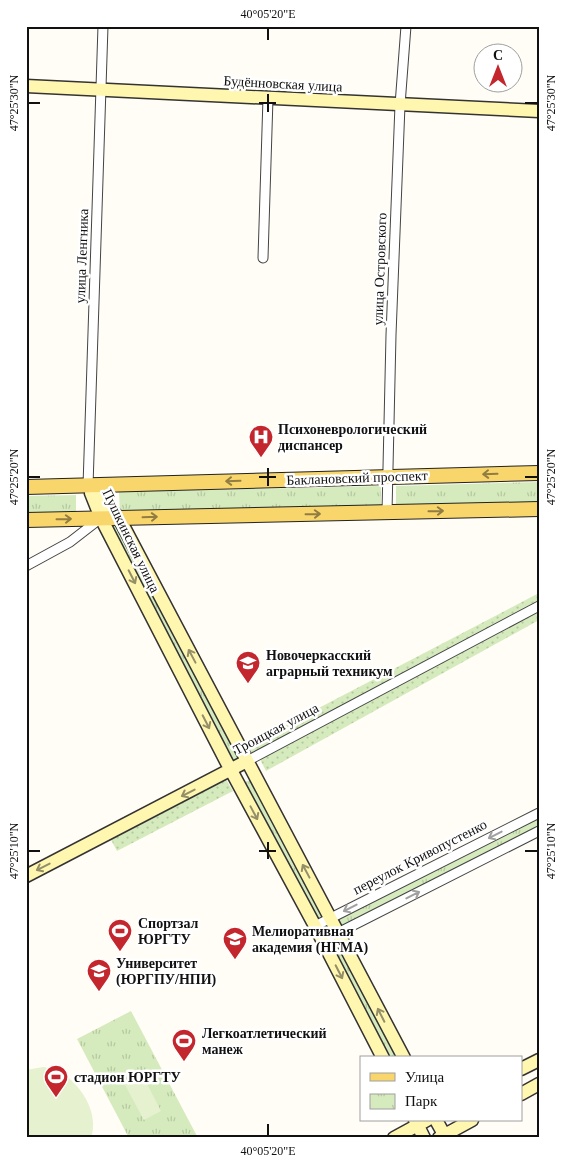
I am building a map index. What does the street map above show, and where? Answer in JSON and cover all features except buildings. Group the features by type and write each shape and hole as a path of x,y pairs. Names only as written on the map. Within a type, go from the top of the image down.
{"main road":[{"name":"Будённовская улица","path":"26,86 539,111"},
{"name":"Баклановский проспект","path":"26,488 539,473"},
{"name":"Пушкинская улица","path":"88,486 119,518 403,1056"},
{"name":"Пушкинская улица","path":"88,486 101,518 382,1056"},
{"path":"26,520 539,509"},
{"name":"Троицкая улица","path":"26,876 247,761"},
{"path":"522,1068 539,1060"},
{"path":"522,1093 539,1084"},
{"path":"394,1138 420,1122 424,1138"},
{"path":"437,1122 443,1137 469,1122"}],"street":[{"name":"улица Ленгника","path":"88,486 103,26"},
{"name":"улица Островского","path":"387,512 400,105 406,26"},
{"path":"262,258 268,98"},
{"path":"26,566 70,542 101,518"},
{"name":"Троицкая улица","path":"247,761 539,606"},
{"name":"переулок Кривопустенко","path":"315,926 539,813"},
{"path":"322,941 539,831"}],"green space":[{"path":"539,482 539,502 396,506 396,486"},
{"path":"381,486 381,506 120,512 119,492"},
{"path":"76,495 76,514 26,516 26,496"},
{"path":"118,522 241,756 231,761 109,526"},
{"path":"539,593 539,602 253,756 248,745"},
{"path":"539,610 539,620 266,771 260,759"},
{"path":"224,776 233,791 117,851 110,838"},
{"path":"253,778 326,917 316,922 242,784"},
{"path":"539,816 539,828 341,927 338,919"},
{"path":"337,935 400,1056 385,1056 326,941"},
{"path":"131,1011 198,1138 129,1138 77,1039"},
{"name":"стадион ЮРГТУ","path":"43,1067 55,1069 66,1076 80,1090 86,1099 93,1119 91,1138 26,1138 26,1070"},
{"path":"143,1076 161,1111 144,1120 125,1085"}],"place":[{"name":"Психоневрологический диспансер","path":"261,458"},
{"name":"Новочеркасский аграрный техникум","path":"248,684"},
{"name":"Спортзал ЮРГТУ","path":"120,952"},
{"name":"Мелиоративная академия (НГМА)","path":"235,960"},
{"name":"Университет (ЮРГПУ/НПИ)","path":"99,992"},
{"name":"Легкоатлетический манеж","path":"184,1062"},
{"name":"стадион ЮРГТУ","path":"56,1098"}]}
